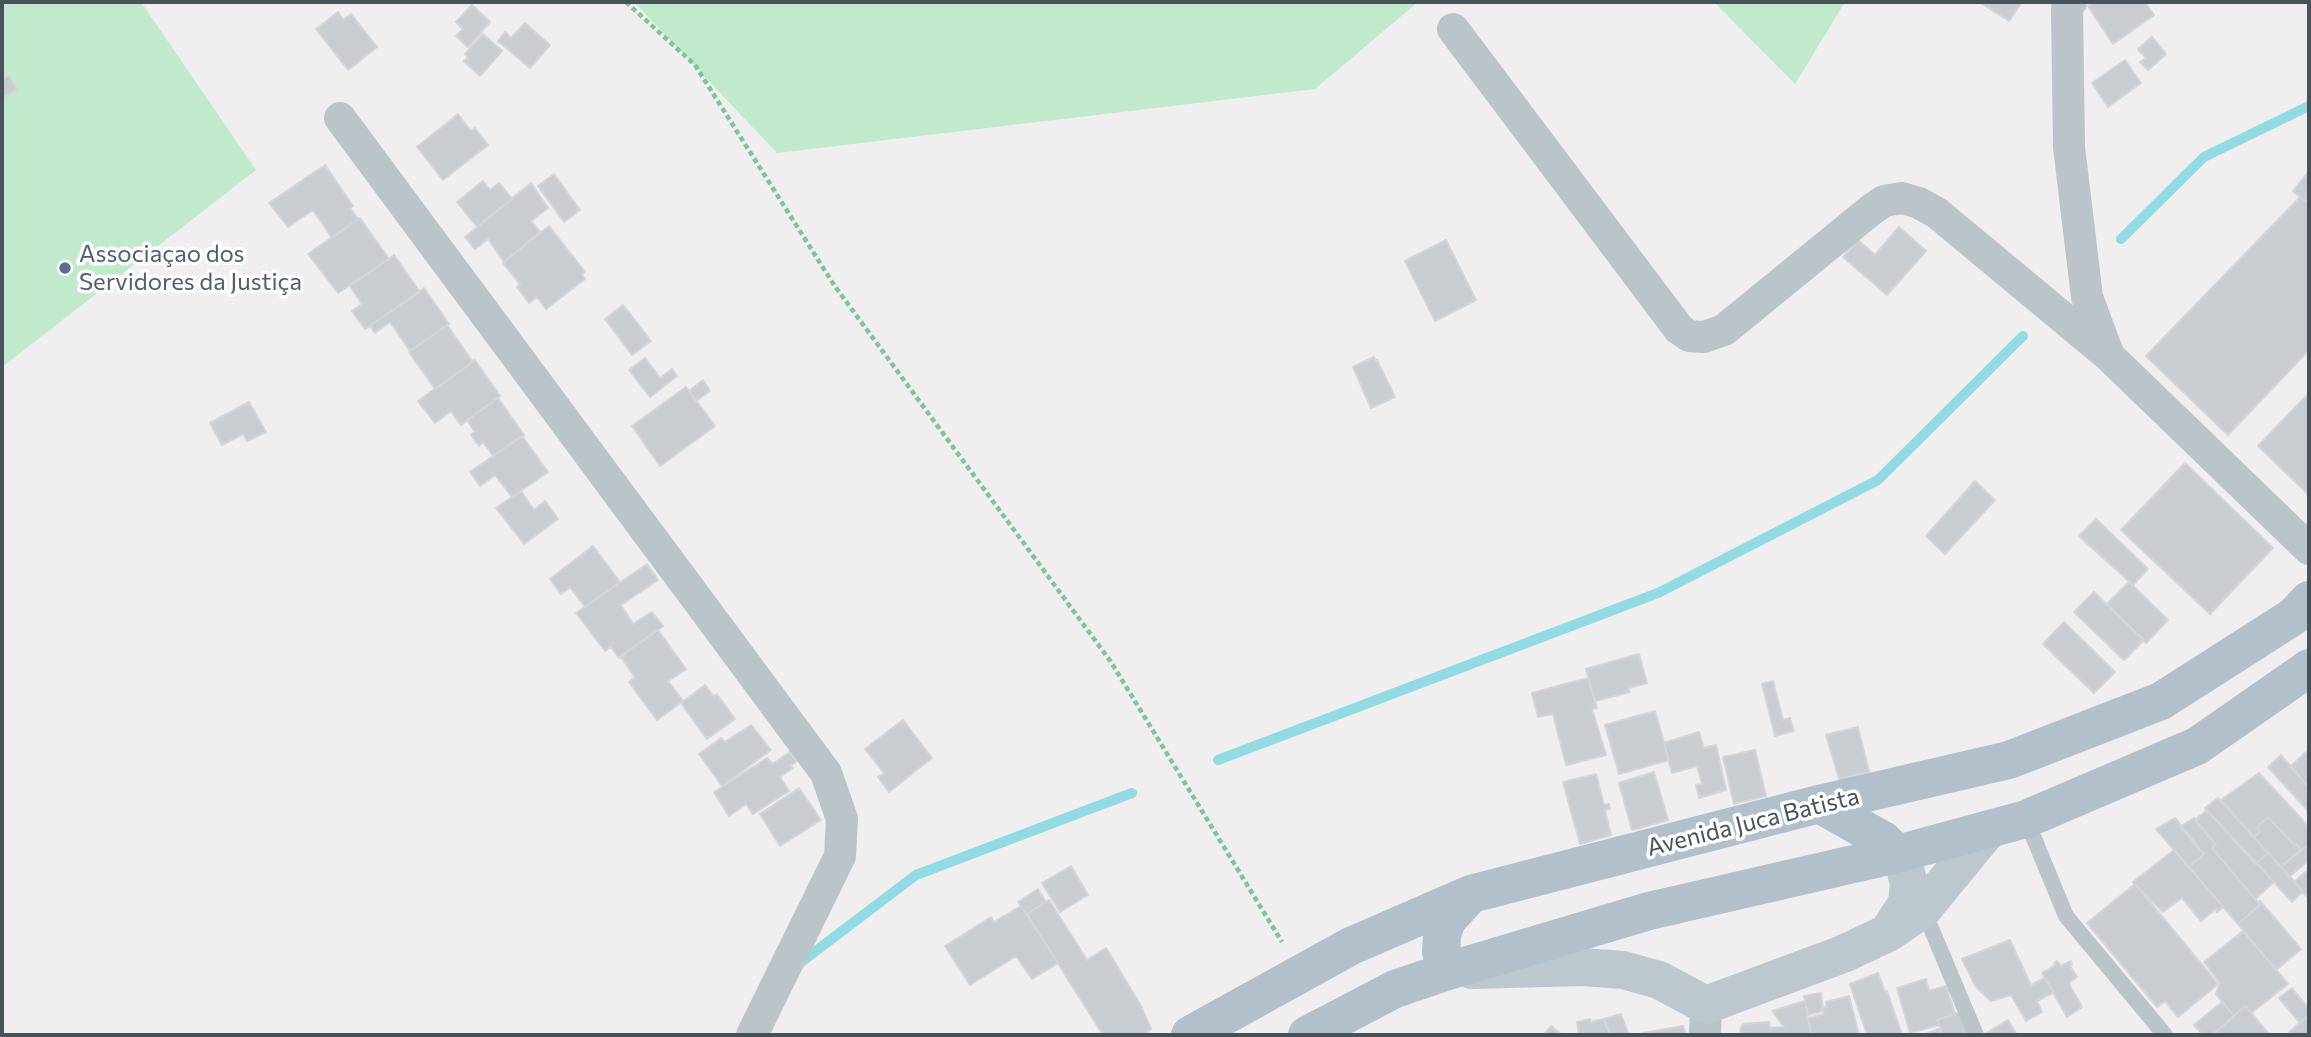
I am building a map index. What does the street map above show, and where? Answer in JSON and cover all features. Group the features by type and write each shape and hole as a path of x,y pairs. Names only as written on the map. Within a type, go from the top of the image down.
{"main road":[{"name":"Avenida Juca Batista","path":"1189,1035 1351,946 1471,894 1819,804 2009,760 2161,701 2294,616 2309,600"},
{"path":"1307,1035 1395,989 1448,971 1649,911 1897,854 2026,820 2197,746 2309,668"},
{"path":"1819,804 1883,840 1897,854"},
{"path":"1448,971 1441,952 1442,935 1447,920 1471,894"}],"street":[{"path":"2071,2 2067,8 2069,147 2087,297 2109,356"},
{"path":"1453,29 1679,329 1689,336 1704,337 1724,330 1884,201 1902,198 1919,203 1937,213 2109,356 2309,549"},
{"path":"340,118 826,773 842,819 840,856 752,1035"},
{"path":"1448,971 1582,967 1623,970 1659,979 1705,1020 1888,933 1923,909 1988,830"},
{"path":"1888,933 1907,903 1909,884 1905,868 1897,854"}],"lane":[{"path":"2026,820 2066,916 2165,1035"},
{"path":"1923,909 1976,1035"}],"path":[{"path":"626,2 695,65 834,285 1111,662 1301,974"}],"green space":[{"name":"Associaçao dos Servidores da Justiça","path":"2,2 141,2 256,170 2,367"},
{"path":"634,2 1418,2 1315,89 777,153"},
{"path":"1714,2 1845,2 1795,84"}],"building":[{"path":"1979,2 2022,2 2009,21"},
{"path":"2094,2 2145,2 2154,15 2113,44 2088,6"},
{"path":"472,5 490,22 468,47 456,36 463,29 456,22"},
{"path":"338,12 343,20 351,14 377,47 348,70 316,29"},
{"path":"525,23 550,45 530,68 498,41 505,32 511,38"},
{"path":"483,34 502,51 480,76 464,61 468,57 465,54"},
{"path":"2152,37 2166,54 2148,70 2140,62 2146,58 2138,49"},
{"path":"2125,60 2141,83 2108,107 2092,83"},
{"path":"9,75 17,90 2,98 2,80"},
{"path":"458,114 471,131 475,128 488,145 443,180 417,147"},
{"path":"325,165 353,206 350,208 358,219 332,238 313,210 288,227 269,203"},
{"path":"2309,171 2309,204 2293,191"},
{"path":"554,174 580,210 564,222 538,186"},
{"path":"483,181 490,190 499,183 512,199 477,227 457,202"},
{"path":"531,183 548,208 531,221 540,232 504,262 488,239 475,249 465,237"},
{"path":"2300,197 2309,204 2309,350 2228,435 2146,356"},
{"path":"360,218 389,259 338,293 308,254"},
{"path":"549,226 585,272 582,275 585,279 546,309 537,297 529,303 517,287 520,284 503,263"},
{"path":"1899,227 1926,251 1887,295 1843,257 1858,240 1875,255"},
{"path":"1446,240 1476,300 1435,321 1405,261"},
{"path":"394,255 420,292 365,329 352,311 362,304 350,286"},
{"path":"424,288 449,324 410,351 390,322 375,333 370,326"},
{"path":"623,305 651,341 632,355 605,319"},
{"path":"447,325 473,362 435,389 409,352"},
{"path":"1374,357 1395,397 1371,408 1353,367"},
{"path":"645,358 660,378 672,369 677,376 650,397 629,370"},
{"path":"475,360 500,396 461,425 451,411 435,423 418,401"},
{"path":"703,380 710,391 696,401 689,391"},
{"path":"686,387 715,426 660,466 632,426"},
{"path":"2309,393 2309,495 2258,446"},
{"path":"498,398 524,435 493,456 483,442 479,446 471,435 475,432 467,420"},
{"path":"249,402 266,432 247,441 243,434 222,445 210,423"},
{"path":"522,436 548,472 512,497 495,475 480,486 470,472"},
{"path":"2185,463 2273,548 2210,614 2121,530"},
{"path":"1975,481 1995,500 1945,554 1926,536"},
{"path":"521,491 534,510 545,501 558,519 524,544 496,508"},
{"path":"2096,519 2148,569 2133,585 2079,536"},
{"path":"593,546 620,582 585,607 570,587 561,594 550,579"},
{"path":"647,564 658,580 621,605 633,624 652,612 663,626 619,658 611,647 605,651 576,613"},
{"path":"2129,582 2168,620 2146,643 2107,604"},
{"path":"2094,592 2144,640 2124,660 2074,612"},
{"path":"2064,622 2115,672 2094,693 2043,644"},
{"path":"658,630 686,669 668,681 683,701 657,720 629,682 635,677 620,656"},
{"path":"1639,654 1647,683 1628,688 1630,692 1595,701 1586,669"},
{"path":"1588,678 1597,708 1592,709 1606,755 1566,765 1553,714 1538,717 1532,693"},
{"path":"1773,681 1783,720 1790,718 1794,731 1775,736 1762,684"},
{"path":"705,685 714,697 717,694 735,719 707,739 681,703"},
{"path":"1655,711 1669,760 1619,774 1605,725"},
{"path":"903,720 932,758 889,792 878,777 884,773 865,749"},
{"path":"751,725 771,750 722,786 699,754 721,738 725,742"},
{"path":"1858,727 1869,772 1839,779 1826,735"},
{"path":"1699,732 1704,748 1716,745 1726,790 1699,798 1696,785 1702,784 1697,766 1672,773 1664,743"},
{"path":"2309,749 2309,788 2291,766"},
{"path":"1755,750 1766,796 1734,804 1723,757"},
{"path":"790,752 796,762 791,765 793,768 780,777 789,791 753,814 746,804 729,816 714,792 767,758 772,764"},
{"path":"2281,755 2309,788 2309,812 2268,767"},
{"path":"1654,772 1668,820 1632,830 1619,783"},
{"path":"2259,773 2309,827 2309,844 2302,850 2268,817 2257,827 2260,832 2254,837 2221,800"},
{"path":"1596,774 1604,805 1609,804 1610,809 1605,810 1611,835 1580,844 1563,782"},
{"path":"799,788 821,820 780,846 760,814"},
{"path":"2218,798 2268,853 2255,864 2205,808"},
{"path":"2207,810 2274,882 2255,899 2212,848 2216,845 2195,820"},
{"path":"2268,817 2301,849 2281,867 2254,837 2260,832 2257,827"},
{"path":"2175,818 2204,854 2189,867 2156,829"},
{"path":"2194,818 2216,845 2212,848 2260,905 2238,924 2189,867 2204,854 2180,827"},
{"path":"2309,844 2309,860 2289,877 2281,867"},
{"path":"2174,850 2223,907 2201,921 2182,898 2163,912 2133,882"},
{"path":"2268,853 2303,891 2292,902 2257,863"},
{"path":"1071,866 1088,895 1060,912 1042,883"},
{"path":"2309,869 2309,899 2294,882"},
{"path":"2135,884 2218,984 2178,1017 2165,1001 2157,1007 2087,923"},
{"path":"1038,889 1046,902 1027,914 1018,902"},
{"path":"1049,900 1087,960 1106,948 1141,1006 1151,1029 1147,1032 1150,1035 1103,1035 1027,914"},
{"path":"2260,901 2301,949 2276,970 2238,924 2260,905"},
{"path":"1021,906 1058,963 1032,979 1016,956 970,985 945,946 991,917 994,922"},
{"path":"2243,931 2288,984 2251,1013 2245,1006 2234,1016 2216,994 2220,983 2204,962"},
{"path":"2010,940 2031,985 2045,978 2054,992 2037,1001 2042,1012 2026,1021 2011,995 1991,1001 1976,987 1962,959"},
{"path":"2057,961 2061,966 2071,961 2070,966 2077,977 2070,982 2070,986 2082,1007 2067,1017 2042,973"},
{"path":"1878,973 1902,1035 1867,1035 1850,984"},
{"path":"1926,979 1929,991 1946,986 1955,1014 1937,1020 1939,1025 1910,1033 1897,988"},
{"path":"2292,988 2309,1009 2309,1015 2300,1023 2279,998"},
{"path":"1821,993 1823,1011 1808,1015 1804,996"},
{"path":"1849,996 1859,1035 1812,1035 1808,1018 1824,1014 1822,1008 1827,1007 1826,1002"},
{"path":"1805,1001 1811,1035 1741,1035 1743,1024 1769,1022 1770,1028 1784,1027 1772,1011"},
{"path":"2222,1002 2234,1016 2212,1035 2203,1035 2194,1025"},
{"path":"2245,1006 2270,1035 2219,1035 2216,1032"},
{"path":"1960,1012 1968,1032 1961,1035 1943,1035 1937,1020"},
{"path":"1621,1014 1629,1035 1610,1035 1604,1019"},
{"path":"2309,1015 2309,1035 2292,1035 2289,1032"},
{"path":"1590,1019 1591,1022 1604,1019 1610,1035 1579,1035 1577,1022"},
{"path":"2008,1020 2017,1035 1983,1035"},
{"path":"1551,1026 1562,1035 1543,1035"},
{"path":"1683,1026 1686,1035 1639,1035 1643,1033"},
{"path":"1939,1029 1941,1035 1923,1035"}],"waterway":[{"path":"2121,239 2204,157 2309,106"},
{"path":"1218,760 1658,593 1878,480 2023,336"},
{"path":"800,963 916,875 1132,793"}],"place":[{"name":"Associaçao dos Servidores da Justiça","path":"65,268"}]}
